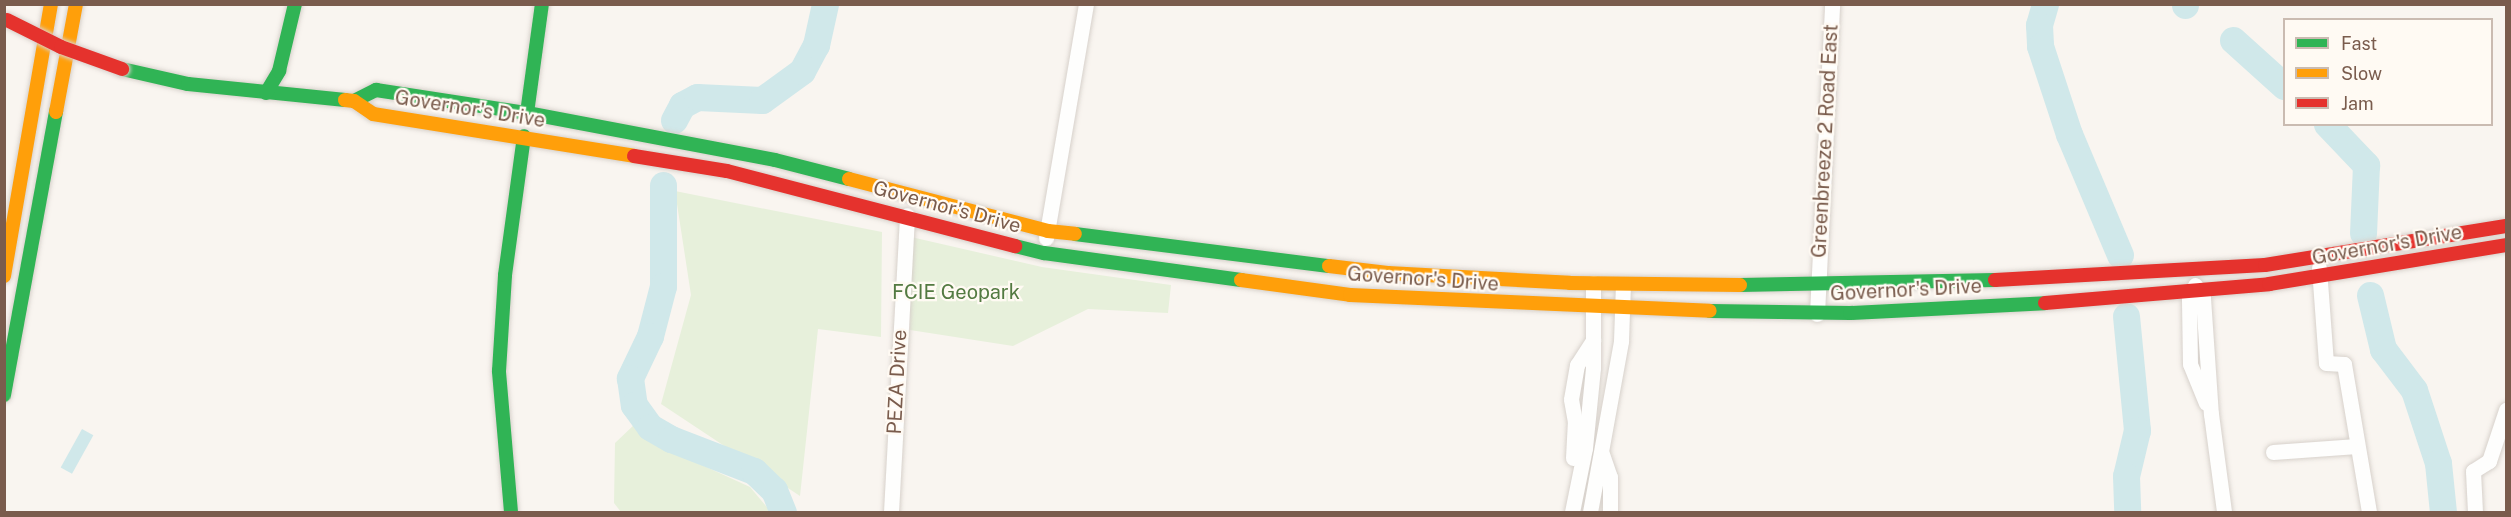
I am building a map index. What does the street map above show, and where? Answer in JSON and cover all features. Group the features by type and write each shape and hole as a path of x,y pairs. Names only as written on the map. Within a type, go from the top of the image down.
{"main road":[{"path":"4,276 51,4"},
{"path":"4,395 76,4"},
{"path":"266,93 265,69 281,4"},
{"path":"266,93 279,71 295,4"},
{"path":"527,113 542,4"},
{"name":"Governor's Drive","path":"6,19 61,47 122,69 188,84 354,101 373,114 524,136 707,168 907,216 1044,253 1300,290 1585,309 1817,314 2196,291 2320,277 2506,245"},
{"name":"Governor's Drive","path":"354,101 376,90 527,113 711,146 1048,231 1222,255 1388,273 1585,283 1818,286 2101,277 2318,258 2506,226"},
{"path":"512,513 499,370 505,275 524,136"}],"street":[{"path":"1044,253 1086,4"},
{"name":"Greenbreeze 2 Road East","path":"1817,314 1832,4"},
{"name":"PEZA Drive","path":"891,513 907,216"},
{"path":"2318,258 2326,363 2344,364 2369,513"},
{"path":"2194,270 2196,291 2189,300 2190,364 2211,414 2224,513"},
{"path":"1571,513 1565,497 1575,446 1571,399 1577,365 1593,340 1585,309 1585,283"},
{"path":"1590,513 1621,341 1623,284"},
{"path":"2489,461 2506,410"},
{"path":"2273,452 2357,446"},
{"path":"1601,451 1610,477 1610,513"},
{"path":"2475,513 2474,471 2489,461 2506,459"}],"green space":[{"path":"675,191 882,232 881,337 818,329 800,496 661,404 691,295"},
{"name":"FCIE Geopark","path":"911,237 1042,267 1171,285 1168,313 1088,309 1013,346 910,330"},
{"path":"635,424 667,449 750,487 771,512 621,512 614,503 615,443"}],"water":[{"path":"82,429 93,435 72,474 61,467"}],"waterway":[{"path":"674,120 682,105 697,97 762,100 802,71 816,45 825,4"},
{"path":"2045,4 2039,25 2040,46 2069,134 2120,255"},
{"path":"2233,40 2283,85"},
{"path":"2329,126 2366,165 2363,233"},
{"path":"663,185 663,286 650,336 630,378 634,405 650,427 671,439 754,471 774,490 783,512"},
{"path":"2370,295 2383,349 2414,390 2438,463 2443,512"},
{"path":"2126,316 2137,430 2126,476 2127,512"}],"traffic: fast":[{"path":"266,93 279,71 295,4"},
{"path":"527,113 542,4"},
{"path":"122,69 188,84 345,100"},
{"path":"354,101 376,90 527,113 775,160 849,179"},
{"path":"4,395 56,112"},
{"path":"511,512 499,371 505,275 524,136"},
{"path":"1075,234 1329,266"},
{"path":"1015,246 1044,253 1241,280"},
{"path":"1740,285 1995,280"},
{"path":"1710,311 1850,313 2045,303"}],"traffic: slow":[{"path":"4,276 51,4"},
{"path":"56,112 76,4"},
{"path":"345,100 354,101 373,114 634,156"},
{"path":"849,179 1048,231 1075,234"},
{"path":"1329,266 1388,273 1570,283 1740,285"},
{"path":"1241,280 1350,295 1710,311"}],"traffic: jam":[{"path":"7,20 61,47 122,69"},
{"path":"634,156 727,171 1015,246"},
{"path":"1995,280 2265,265 2506,226"},
{"path":"2045,303 2269,284 2506,245"}]}
